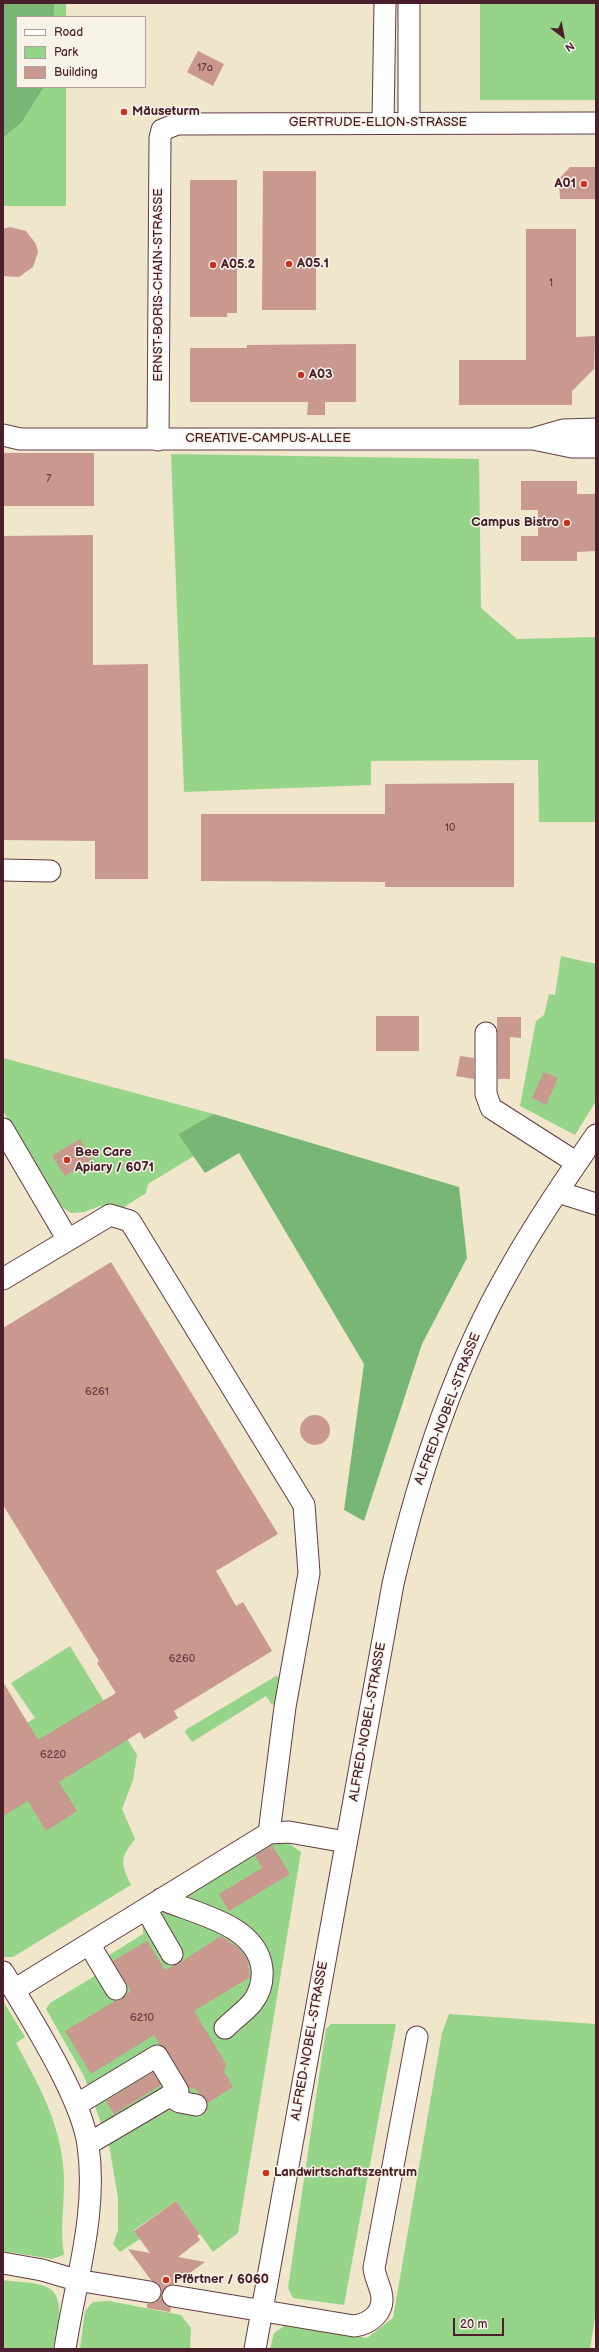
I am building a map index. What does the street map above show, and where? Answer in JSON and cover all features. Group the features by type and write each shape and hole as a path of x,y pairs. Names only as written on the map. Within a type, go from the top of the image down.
{"street":[{"path":"382,122 385,3"},
{"path":"409,3 409,123"},
{"name":"GERTRUDE-ELION-STRASSE","path":"162,130 176,124 382,122 596,123"},
{"name":"ERNST-BORIS-CHAIN-STRASSE","path":"158,440 160,138 162,130"},
{"name":"CREATIVE-CAMPUS-ALLEE","path":"533,439 563,430 596,429"},
{"name":"CREATIVE-CAMPUS-ALLEE","path":"3,435 20,439 533,439 572,447 596,447"},
{"path":"3,870 50,871"},
{"path":"486,1033 486,1094 491,1108 577,1163"},
{"path":"3,1129 68,1240"},
{"name":"ALFRED-NOBEL-STRASSE","path":"255,2349 394,1584 419,1483 459,1375 483,1321 508,1272 596,1135"},
{"path":"558,1192 596,1204"},
{"path":"3,1279 110,1215 130,1221 304,1504 309,1573 285,1707 269,1833"},
{"path":"14,1990 269,1833 289,1832 346,1842"},
{"path":"153,1904 172,1954"},
{"path":"153,1904 223,1923 242,1934 252,1944 261,1963 263,1982 252,2002 225,2028"},
{"path":"89,1944 116,1989"},
{"path":"3,1972 40,2033 76,2106 88,2144 91,2196 87,2233 76,2280 65,2349"},
{"path":"173,2296 354,2326 364,2325 373,2319 379,2311 382,2293 374,2268 417,2037"},
{"path":"76,2106 157,2056 178,2091 88,2144"},
{"path":"169,2096 180,2102 196,2105"},
{"path":"3,2263 42,2270 76,2280 150,2292"}],"green space":[{"path":"3,3 54,3 54,16 16,16 16,88 43,88 22,122 3,138"},
{"path":"54,3 66,3 66,16 54,16"},
{"path":"480,3 596,3 596,100 480,100"},
{"path":"43,88 66,88 66,206 3,206 3,138 22,122"},
{"path":"171,454 479,459 481,608 517,639 596,637 596,822 539,822 538,760 371,761 371,785 184,792"},
{"path":"561,956 596,964 596,1101 575,1135 520,1106 536,1021 544,1015 549,994 555,995"},
{"path":"3,1058 214,1114 178,1134 194,1156 148,1184 146,1193 124,1207 100,1206 84,1212 71,1213 62,1207 3,1111"},
{"path":"214,1114 459,1187 467,1258 422,1344 364,1521 344,1510 364,1364 239,1153 205,1173 178,1134"},
{"path":"70,1646 137,1755 133,1780 122,1809 135,1839 126,1851 123,1860 123,1865 131,1885 13,1957 3,1957 3,1738 35,1718 11,1683"},
{"path":"276,1676 280,1677 276,1702 272,1705 266,1696 192,1742 185,1732 187,1729"},
{"path":"281,1838 301,1852 238,2233 213,2252 176,2201 134,2230 140,2239 120,2252 113,2244 118,2230 118,2198 109,2145 84,2076 46,2009 50,2003 108,1968 106,1957 143,1934 143,1923"},
{"path":"3,2001 25,2037 16,2043 42,2093 60,2145 64,2182 62,2228 64,2255 52,2259 3,2251"},
{"path":"449,2014 596,2024 596,2311 590,2349 270,2349 274,2333 286,2325 367,2338 393,2318 442,2033"},
{"path":"331,2024 396,2024 344,2305 293,2298 288,2288 326,2029"},
{"path":"3,2280 37,2284 47,2287 53,2292 57,2299 59,2315 53,2349 3,2349"},
{"path":"109,2301 181,2315 191,2328 190,2349 80,2349 85,2311 93,2302"}],"building":[{"path":"198,51 224,64 213,86 187,72"},
{"name":"A01","path":"570,167 596,167 596,199 560,199 559,179"},
{"name":"A05.1","path":"263,171 316,171 316,310 262,310"},
{"name":"A05.2","path":"190,180 237,180 237,313 227,313 227,317 190,317"},
{"path":"10,227 26,231 36,244 38,252 33,267 19,277 3,276 3,229"},
{"path":"526,229 576,229 576,337 595,336 594,369 572,391 572,405 459,405 459,360 526,360"},
{"name":"A03","path":"356,344 356,402 325,402 325,415 307,415 308,402 190,402 190,348 247,348 247,345"},
{"path":"3,453 94,453 94,506 3,506"},
{"name":"Campus Bistro","path":"521,481 577,481 577,494 596,494 596,551 577,552 577,561 521,561 521,536 538,536 538,510 521,510"},
{"path":"93,535 93,665 148,664 148,879 95,879 95,841 3,840 3,536"},
{"path":"514,783 514,887 385,887 385,882 201,881 201,814 385,814 385,784"},
{"path":"376,1016 419,1016 419,1051 376,1051"},
{"path":"497,1017 521,1017 521,1038 510,1037 510,1079 498,1079"},
{"path":"460,1056 474,1058 474,1079 456,1076"},
{"path":"544,1072 558,1078 546,1105 532,1098"},
{"name":"Bee Care Apiary / 6071","path":"80,1139 92,1160 65,1176 52,1156"},
{"path":"111,1262 278,1534 216,1571 236,1606 243,1602 272,1651 174,1711 178,1718 144,1739 140,1732 59,1782 77,1811 46,1831 28,1801 3,1816 3,1682 38,1740 116,1693 97,1663 99,1661 3,1505 3,1328"},
{"path":"315,1415 326,1419 330,1430 326,1441 315,1445 304,1441 300,1430 304,1419"},
{"path":"272,1845 290,1874 229,1911 219,1894 262,1868 255,1856"},
{"path":"221,1936 240,1949 247,1959 250,1977 194,2011 226,2064 224,2072 233,2087 208,2103 196,2089 189,2088 167,2050 160,2045 154,2035 91,2074 65,2031 115,2001 122,1999 131,1991 113,1961 147,1941 165,1970 178,1964"},
{"path":"153,2072 161,2085 114,2114 106,2101"},
{"path":"176,2201 200,2234 197,2236 200,2240 178,2257 205,2262 175,2284 168,2285 162,2293 158,2283 151,2280 128,2249 150,2253 134,2231"},
{"path":"161,2295 165,2305 171,2308 170,2312 147,2308 147,2304 155,2303"}],"place":[{"name":"Mäuseturm","path":"124,112"},
{"name":"A01","path":"584,184"},
{"name":"A05.1","path":"289,264"},
{"name":"A05.2","path":"213,265"},
{"name":"A03","path":"301,375"},
{"name":"Campus Bistro","path":"567,523"},
{"name":"Bee Care Apiary / 6071","path":"67,1160"},
{"name":"Landwirtschaftszentrum","path":"266,2173"},
{"name":"Pförtner / 6060","path":"166,2280"}]}
